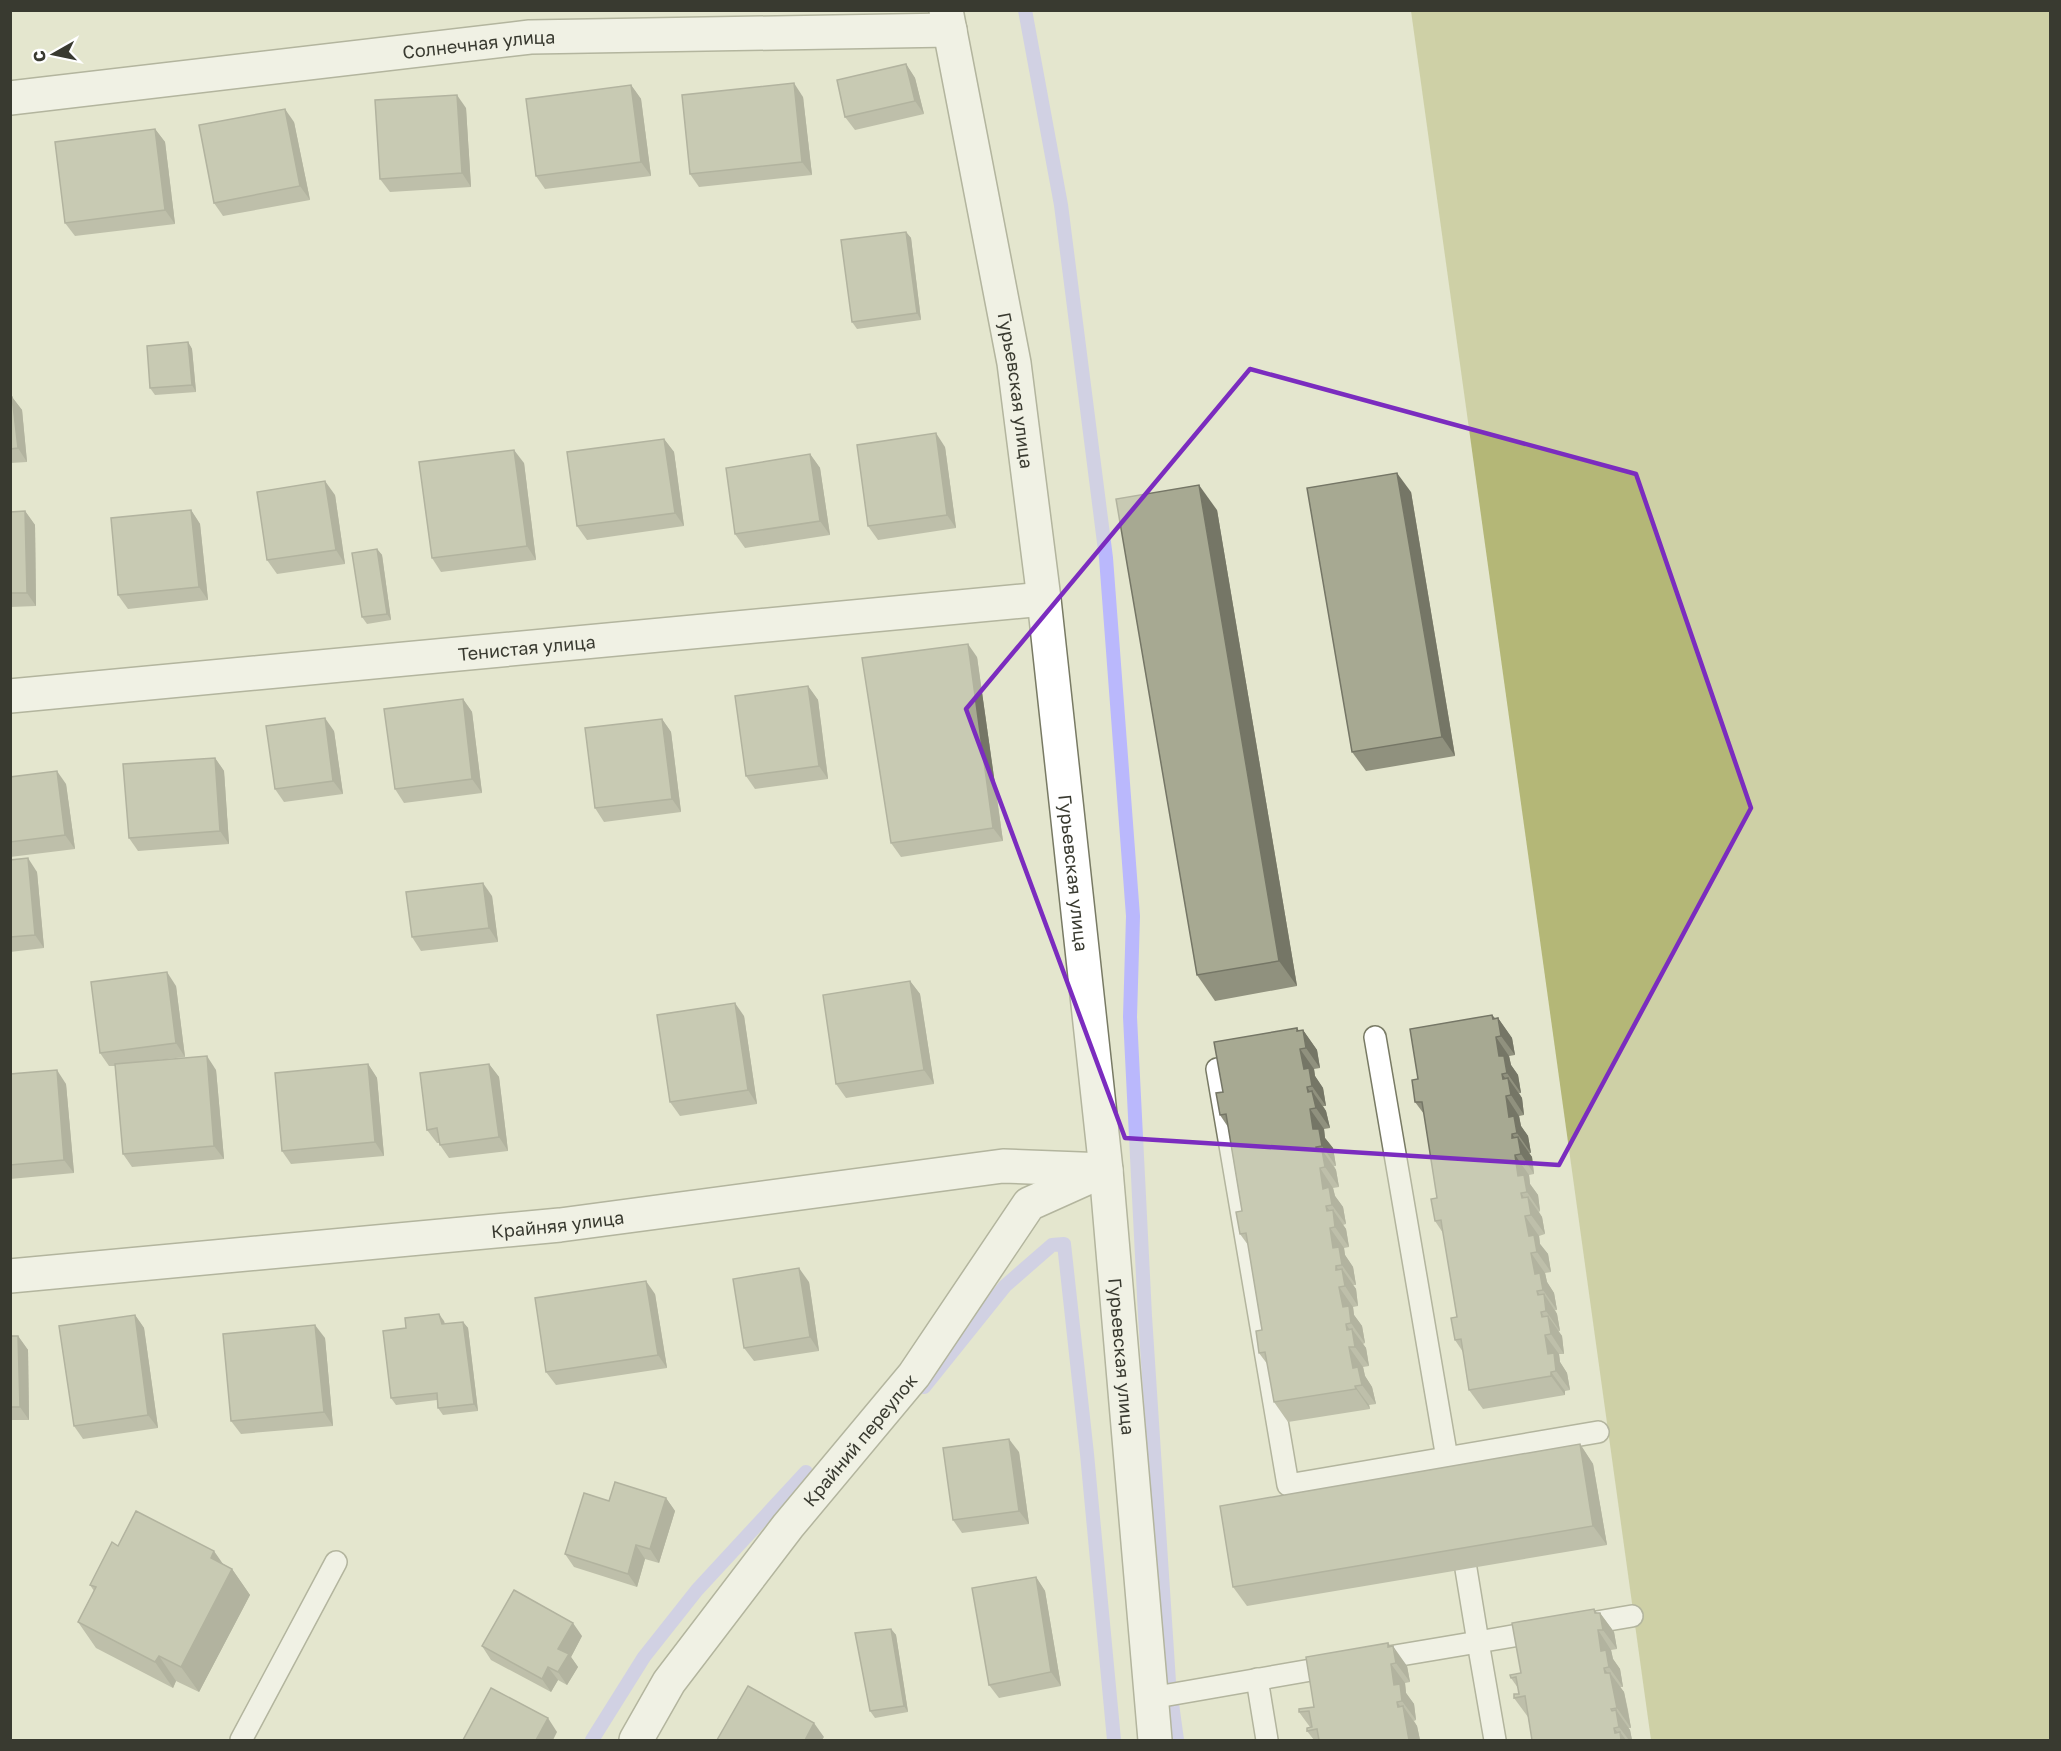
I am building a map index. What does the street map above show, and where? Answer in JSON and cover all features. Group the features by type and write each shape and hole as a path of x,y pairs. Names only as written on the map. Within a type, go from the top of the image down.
{"street":[{"name":"Солнечная улица","path":"10,98 530,37 948,20"},
{"name":"Гурьевская улица","path":"948,20 1014,363 1044,599 1106,1170 1155,1740"},
{"name":"Тенистая улица","path":"10,696 1044,599"},
{"name":"Крайняя улица","path":"10,1276 560,1225 1003,1166 1106,1170"},
{"name":"Крайний переулок","path":"636,1740 669,1682 683,1663 788,1526 914,1375 1029,1204 1106,1170"}],"lane":[{"path":"1376,1037 1452,1488"},
{"path":"1217,1069 1288,1485 1598,1432"},
{"path":"241,1740 336,1562"},
{"path":"1466,1569 1495,1740"},
{"path":"1153,1698 1632,1616"},
{"path":"1257,1679 1267,1740"}],"highlighted area":[{"path":"1250,369 1636,474 1751,808 1559,1165 1125,1138 966,709"}],"green space":[{"path":"1411,11 2050,11 2050,1740 1651,1740"}],"building":[{"path":"906,64 915,101 845,117 837,80"},
{"path":"794,83 802,162 690,174 682,95"},
{"path":"631,85 641,162 536,176 526,99"},
{"path":"457,95 462,173 380,179 375,100"},
{"path":"285,109 300,186 214,203 199,125"},
{"path":"155,129 165,210 65,223 55,142"},
{"path":"906,232 917,313 852,322 841,240"},
{"path":"188,342 192,385 150,388 147,346"},
{"path":"10,397 12,397 18,448 10,449"},
{"path":"936,433 947,515 868,526 857,445"},
{"path":"664,439 675,513 577,526 567,452"},
{"path":"514,450 527,546 432,558 419,462"},
{"path":"810,454 820,521 735,534 726,468"},
{"path":"1397,473 1442,737 1352,752 1307,488"},
{"path":"325,481 336,550 267,560 257,492"},
{"path":"1199,485 1279,961 1197,975 1116,499"},
{"path":"191,510 199,587 118,595 111,518"},
{"path":"25,511 27,593 10,593 10,512"},
{"path":"377,549 387,614 362,617 352,553"},
{"path":"968,644 993,828 891,843 862,658"},
{"path":"808,686 819,766 746,776 735,696"},
{"path":"463,699 472,779 395,789 384,709"},
{"path":"325,718 333,781 275,789 266,726"},
{"path":"662,719 672,799 595,808 585,728"},
{"path":"215,758 220,831 129,838 123,764"},
{"path":"57,771 65,835 10,842 10,777"},
{"path":"28,858 35,935 10,937 10,860"},
{"path":"483,883 489,928 412,937 406,892"},
{"path":"167,972 176,1043 100,1053 91,982"},
{"path":"910,981 924,1070 836,1084 823,995"},
{"path":"735,1003 748,1090 670,1102 657,1015"},
{"path":"1492,1015 1493,1019 1498,1018 1501,1036 1496,1037 1499,1056 1504,1056 1507,1073 1502,1074 1503,1079 1508,1078 1511,1095 1506,1096 1509,1117 1514,1116 1517,1133 1512,1134 1512,1138 1518,1137 1521,1154 1515,1155 1518,1176 1524,1175 1527,1192 1521,1193 1522,1198 1528,1197 1531,1215 1525,1216 1529,1236 1534,1235 1537,1252 1531,1253 1535,1274 1540,1273 1543,1290 1537,1291 1538,1295 1544,1294 1546,1311 1541,1312 1542,1317 1548,1316 1551,1334 1545,1335 1548,1354 1554,1353 1556,1371 1551,1372 1551,1376 1469,1390 1461,1339 1455,1340 1451,1318 1457,1317 1441,1220 1435,1221 1431,1199 1437,1198 1422,1102 1415,1102 1412,1080 1418,1079 1410,1029"},
{"path":"1297,1028 1297,1031 1303,1030 1306,1048 1300,1049 1304,1069 1309,1068 1312,1086 1307,1087 1308,1092 1312,1091 1316,1108 1310,1109 1313,1129 1319,1129 1322,1146 1316,1147 1317,1151 1322,1150 1325,1167 1320,1168 1323,1189 1329,1187 1332,1205 1326,1206 1327,1211 1333,1210 1335,1227 1330,1228 1333,1248 1339,1247 1342,1265 1336,1266 1336,1270 1342,1269 1345,1286 1339,1287 1343,1307 1349,1306 1351,1323 1346,1324 1347,1330 1352,1329 1355,1347 1349,1347 1353,1368 1358,1367 1362,1385 1355,1386 1356,1389 1274,1402 1265,1352 1259,1353 1256,1331 1262,1330 1246,1233 1240,1234 1236,1212 1242,1211 1226,1114 1220,1115 1216,1093 1223,1092 1214,1042"},
{"path":"207,1056 214,1146 123,1154 115,1064"},
{"path":"368,1064 375,1142 282,1151 275,1073"},
{"path":"489,1064 499,1137 440,1145 437,1128 427,1130 420,1073"},
{"path":"57,1070 64,1160 10,1165 10,1074"},
{"path":"799,1268 810,1337 744,1348 733,1279"},
{"path":"646,1281 658,1355 546,1372 535,1298"},
{"path":"439,1314 442,1324 463,1322 474,1404 438,1408 437,1393 391,1398 383,1331 406,1328 405,1318"},
{"path":"135,1315 148,1415 74,1426 59,1326"},
{"path":"315,1325 324,1412 231,1421 223,1334"},
{"path":"10,1336 18,1336 20,1407 10,1407"},
{"path":"1009,1439 1019,1511 953,1520 943,1448"},
{"path":"1580,1444 1593,1526 1233,1587 1220,1506"},
{"path":"615,1482 666,1498 650,1549 636,1545 628,1574 565,1554 584,1493 609,1501"},
{"path":"136,1511 214,1551 211,1558 232,1569 181,1667 159,1656 155,1662 78,1622 96,1587 90,1585 112,1542 118,1546"},
{"path":"1036,1577 1051,1672 989,1685 972,1588"},
{"path":"514,1590 573,1623 558,1649 569,1654 558,1672 548,1667 542,1679 482,1646"},
{"path":"1594,1609 1595,1613 1600,1613 1603,1630 1598,1630 1601,1651 1606,1650 1609,1667 1604,1668 1605,1673 1610,1673 1617,1708 1611,1709 1616,1710 1619,1727 1614,1728 1615,1733 1620,1732 1621,1740 1532,1740 1525,1696 1514,1698 1514,1694 1519,1694 1516,1677 1511,1678 1510,1675 1521,1673 1512,1623"},
{"path":"891,1629 904,1706 870,1711 855,1633"},
{"path":"1388,1643 1388,1647 1393,1646 1396,1663 1391,1664 1394,1685 1400,1684 1402,1701 1397,1702 1398,1707 1403,1706 1409,1740 1319,1740 1317,1729 1307,1731 1307,1728 1312,1727 1309,1711 1299,1712 1299,1709 1314,1707 1306,1657"},
{"path":"748,1686 814,1723 805,1740 717,1740"},
{"path":"491,1688 548,1718 536,1740 463,1740"}],"waterway":[{"path":"1025,10 1061,205 1106,558 1133,916 1130,1017 1145,1316 1169,1682 1177,1740"},
{"path":"924,1387 1005,1286 1052,1245 1064,1244 1087,1454 1114,1740"},
{"path":"592,1740 644,1657 697,1590 806,1472"}]}
